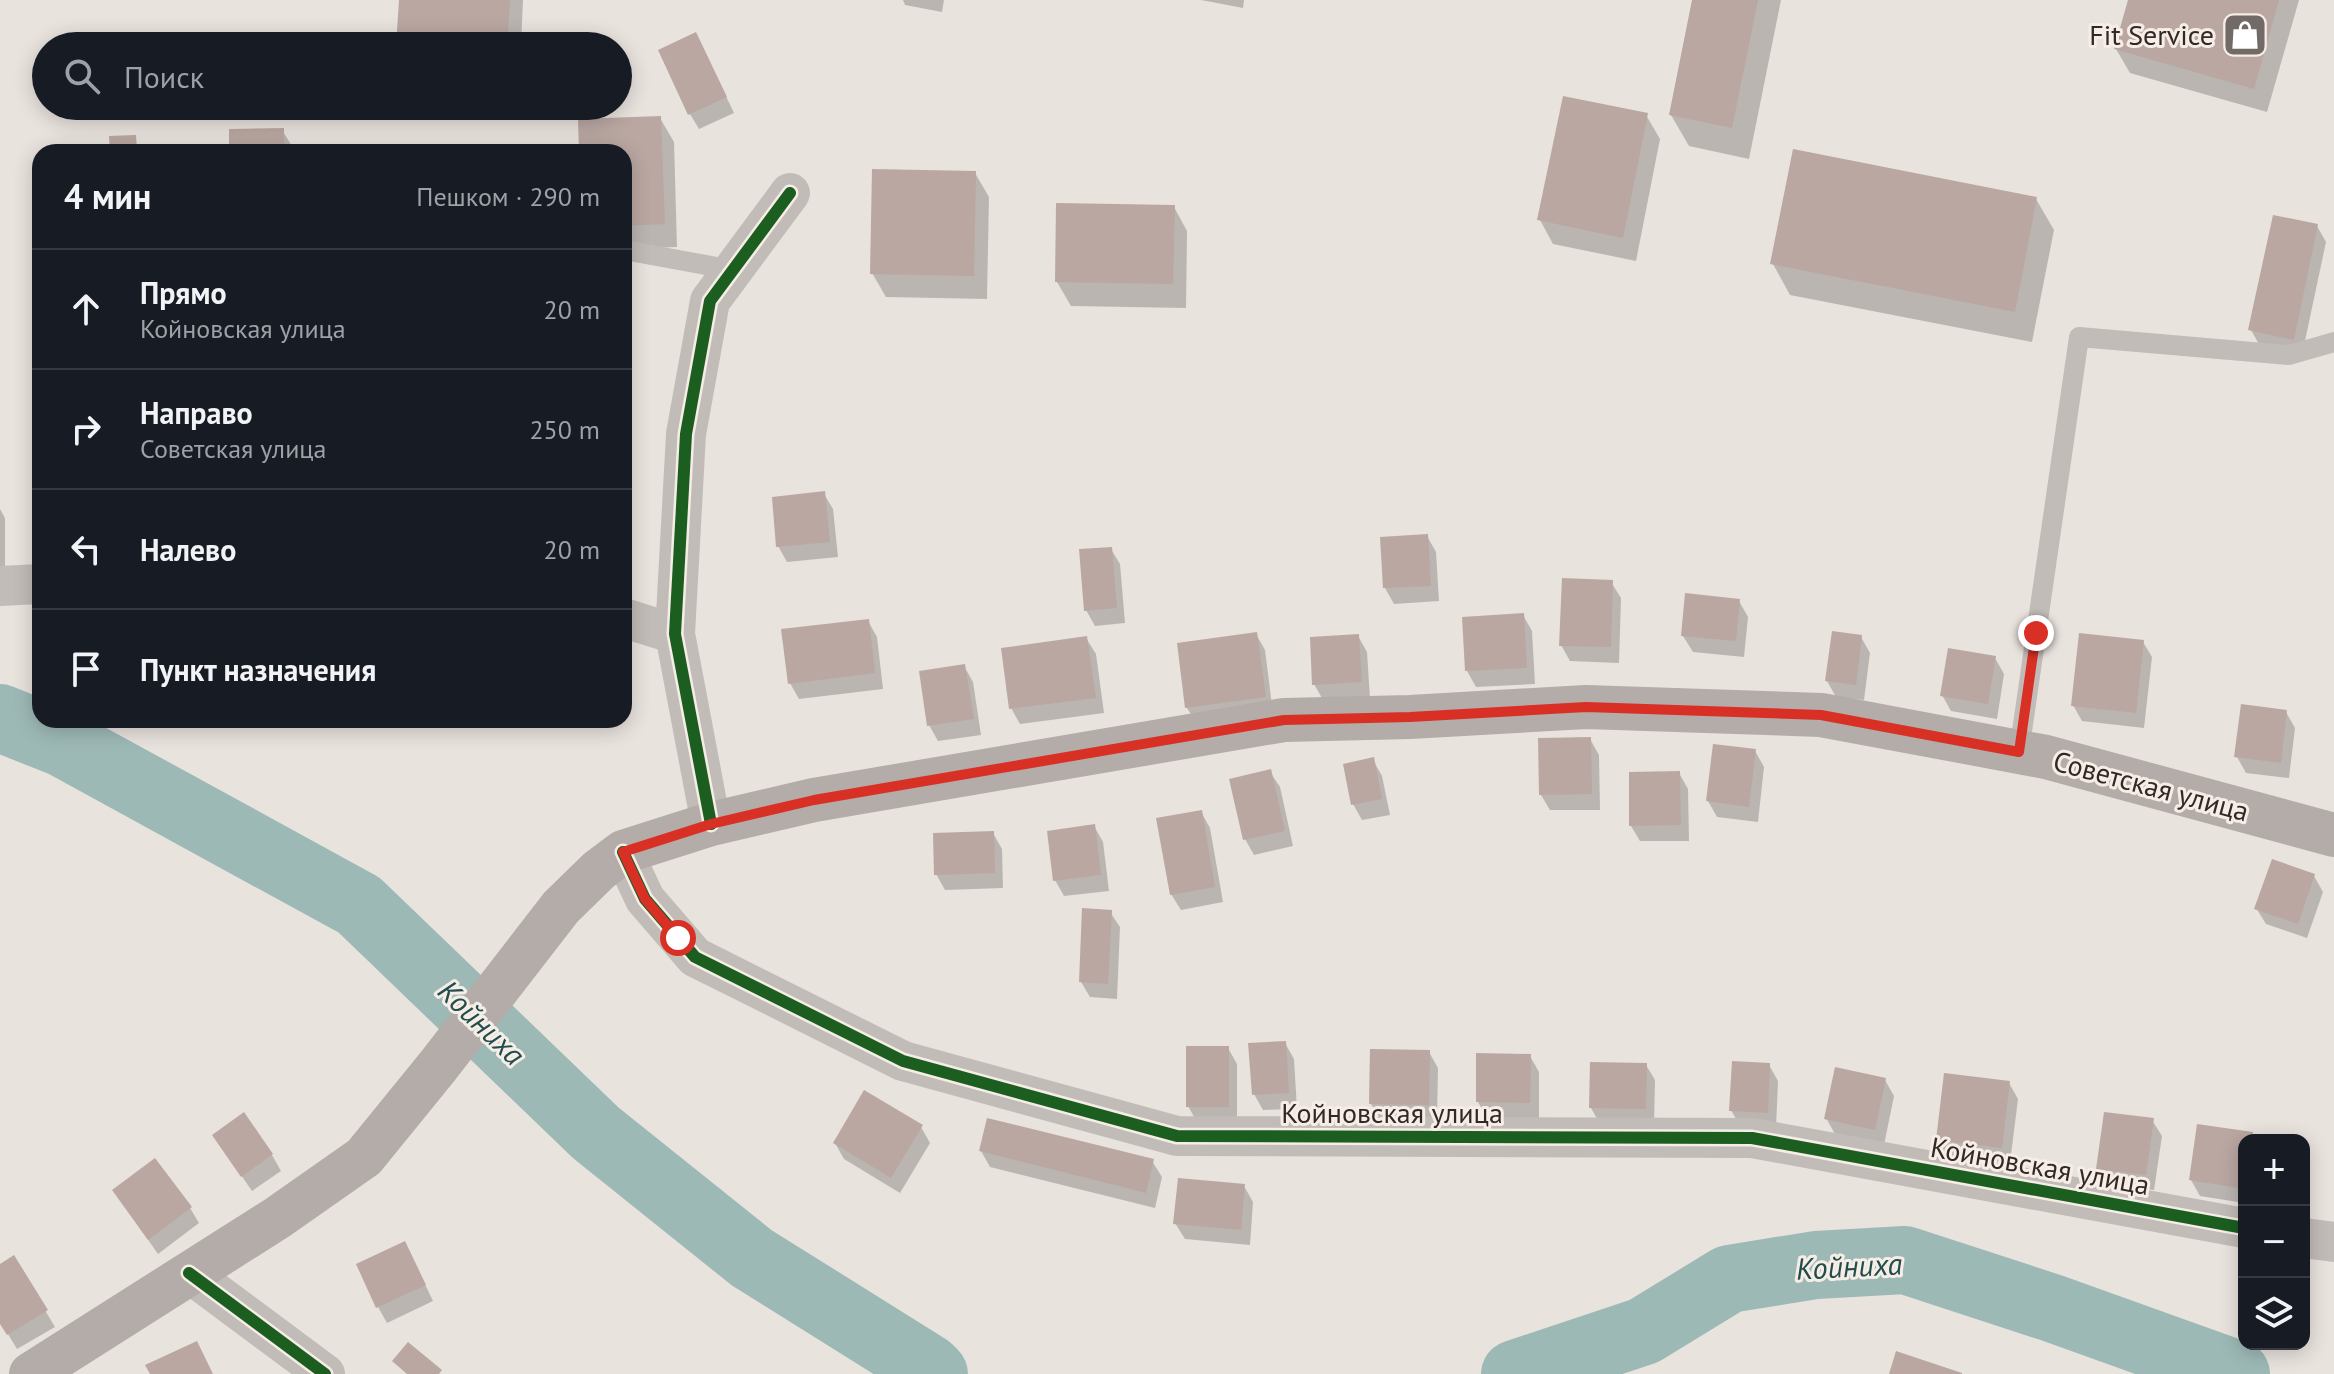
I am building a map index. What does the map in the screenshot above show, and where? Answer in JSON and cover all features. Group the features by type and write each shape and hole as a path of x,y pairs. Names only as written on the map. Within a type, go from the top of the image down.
{"main road":[{"name":"Советская улица","path":"31,1374 277,1218 364,1157 561,907 599,870 623,852 711,824 814,800 1284,720 1410,717 1586,707 1821,715 2046,757 2334,835"}],"street":[{"path":"711,824 675,634 686,434 710,301 790,193"},
{"path":"0,586 32,584"},
{"path":"632,621 675,634"},
{"name":"Койновская улица","path":"623,852 645,899 695,957 903,1061 1177,1136 1752,1138 2238,1227"},
{"path":"2310,1239 2334,1242"},
{"path":"189,1273 325,1374"}],"lane":[{"path":"632,251 733,270"},
{"path":"2019,752 2079,337 2289,355 2334,342"}],"building":[{"path":"399,0 510,0 508,32 397,32"},
{"path":"1692,0 1758,0 1732,128 1669,115"},
{"path":"2128,0 2279,0 2254,89 2114,49"},
{"path":"696,32 727,97 688,115 658,50"},
{"path":"1563,96 1648,113 1623,238 1537,220"},
{"path":"661,116 665,224 632,226 632,144 579,144 578,120 632,120 632,117"},
{"path":"284,128 284,144 229,144 229,129"},
{"path":"136,135 137,144 110,144 109,136"},
{"path":"1793,149 2037,197 2015,312 1770,264"},
{"path":"872,169 976,171 974,276 870,274"},
{"path":"1056,203 1175,205 1173,284 1055,282"},
{"path":"2273,215 2318,224 2294,340 2248,330"},
{"path":"825,491 830,542 776,547 772,497"},
{"path":"1428,534 1431,586 1383,588 1380,537"},
{"path":"1112,547 1117,608 1084,611 1079,549"},
{"path":"1562,578 1613,580 1611,647 1559,646"},
{"path":"1685,593 1740,599 1736,641 1681,636"},
{"path":"1524,613 1527,668 1465,671 1462,617"},
{"path":"869,619 875,673 788,684 781,629"},
{"path":"1832,631 1862,635 1856,685 1825,681"},
{"path":"1257,632 1266,697 1185,708 1177,643"},
{"path":"2079,633 2144,640 2136,713 2071,706"},
{"path":"1359,634 1362,682 1312,685 1310,637"},
{"path":"1087,636 1096,698 1009,709 1001,648"},
{"path":"1948,648 1996,656 1988,704 1940,696"},
{"path":"965,664 974,719 927,726 919,671"},
{"path":"2241,704 2287,710 2281,763 2234,757"},
{"path":"1591,737 1592,794 1539,795 1538,738"},
{"path":"1713,744 1756,749 1749,807 1706,801"},
{"path":"1374,757 1382,799 1351,805 1343,764"},
{"path":"1271,769 1285,831 1243,840 1229,779"},
{"path":"1680,771 1681,825 1629,826 1629,772"},
{"path":"1202,810 1215,887 1170,895 1156,818"},
{"path":"1095,824 1101,875 1053,881 1047,831"},
{"path":"994,831 995,873 934,875 933,833"},
{"path":"2272,859 2315,874 2298,924 2254,909"},
{"path":"1082,908 1112,910 1108,984 1079,982"},
{"path":"1286,1041 1289,1093 1252,1095 1248,1043"},
{"path":"1186,1046 1229,1046 1229,1107 1186,1107"},
{"path":"1370,1049 1430,1050 1429,1105 1369,1104"},
{"path":"1476,1053 1531,1054 1530,1103 1476,1102"},
{"path":"1732,1061 1770,1063 1768,1113 1729,1111"},
{"path":"1590,1062 1647,1063 1646,1109 1589,1108"},
{"path":"1835,1067 1886,1078 1875,1130 1824,1119"},
{"path":"1944,1073 2010,1081 2002,1148 1936,1140"},
{"path":"864,1090 923,1125 891,1178 833,1143"},
{"path":"244,1112 273,1154 241,1177 212,1135"},
{"path":"2104,1112 2154,1118 2146,1175 2096,1169"},
{"path":"987,1118 1154,1159 1146,1193 979,1151"},
{"path":"2197,1124 2253,1132 2238,1134 2238,1188 2189,1180"},
{"path":"155,1158 192,1207 148,1240 112,1190"},
{"path":"1178,1178 1245,1184 1241,1230 1173,1224"},
{"path":"405,1241 426,1285 376,1308 356,1264"},
{"path":"14,1255 48,1310 7,1335 0,1324 0,1264"},
{"path":"197,1341 213,1374 150,1374 145,1365"},
{"path":"408,1342 442,1370 439,1374 407,1374 392,1361"},
{"path":"1896,1351 1962,1373 1962,1374 1889,1374"}],"waterway":[{"name":"Койниха","path":"0,718 63,743 359,905 596,1133 752,1258 934,1374"},
{"name":"Койниха","path":"1515,1374 1644,1331 1729,1279 1816,1265 1905,1260 2052,1308 2236,1374"}],"cycle path":[{"path":"711,824 675,634 686,434 710,301 790,193"},
{"path":"623,852 645,899 695,957 903,1061 1177,1136 1752,1138 2238,1227"},
{"path":"189,1273 325,1374"}],"place":[{"name":"Fit Service","path":"2245,35"}],"route":[{"path":"678,938 645,899 623,852 711,824 814,800 1284,720 1410,717 1586,707 1821,715 2019,752 2036,633"}]}
